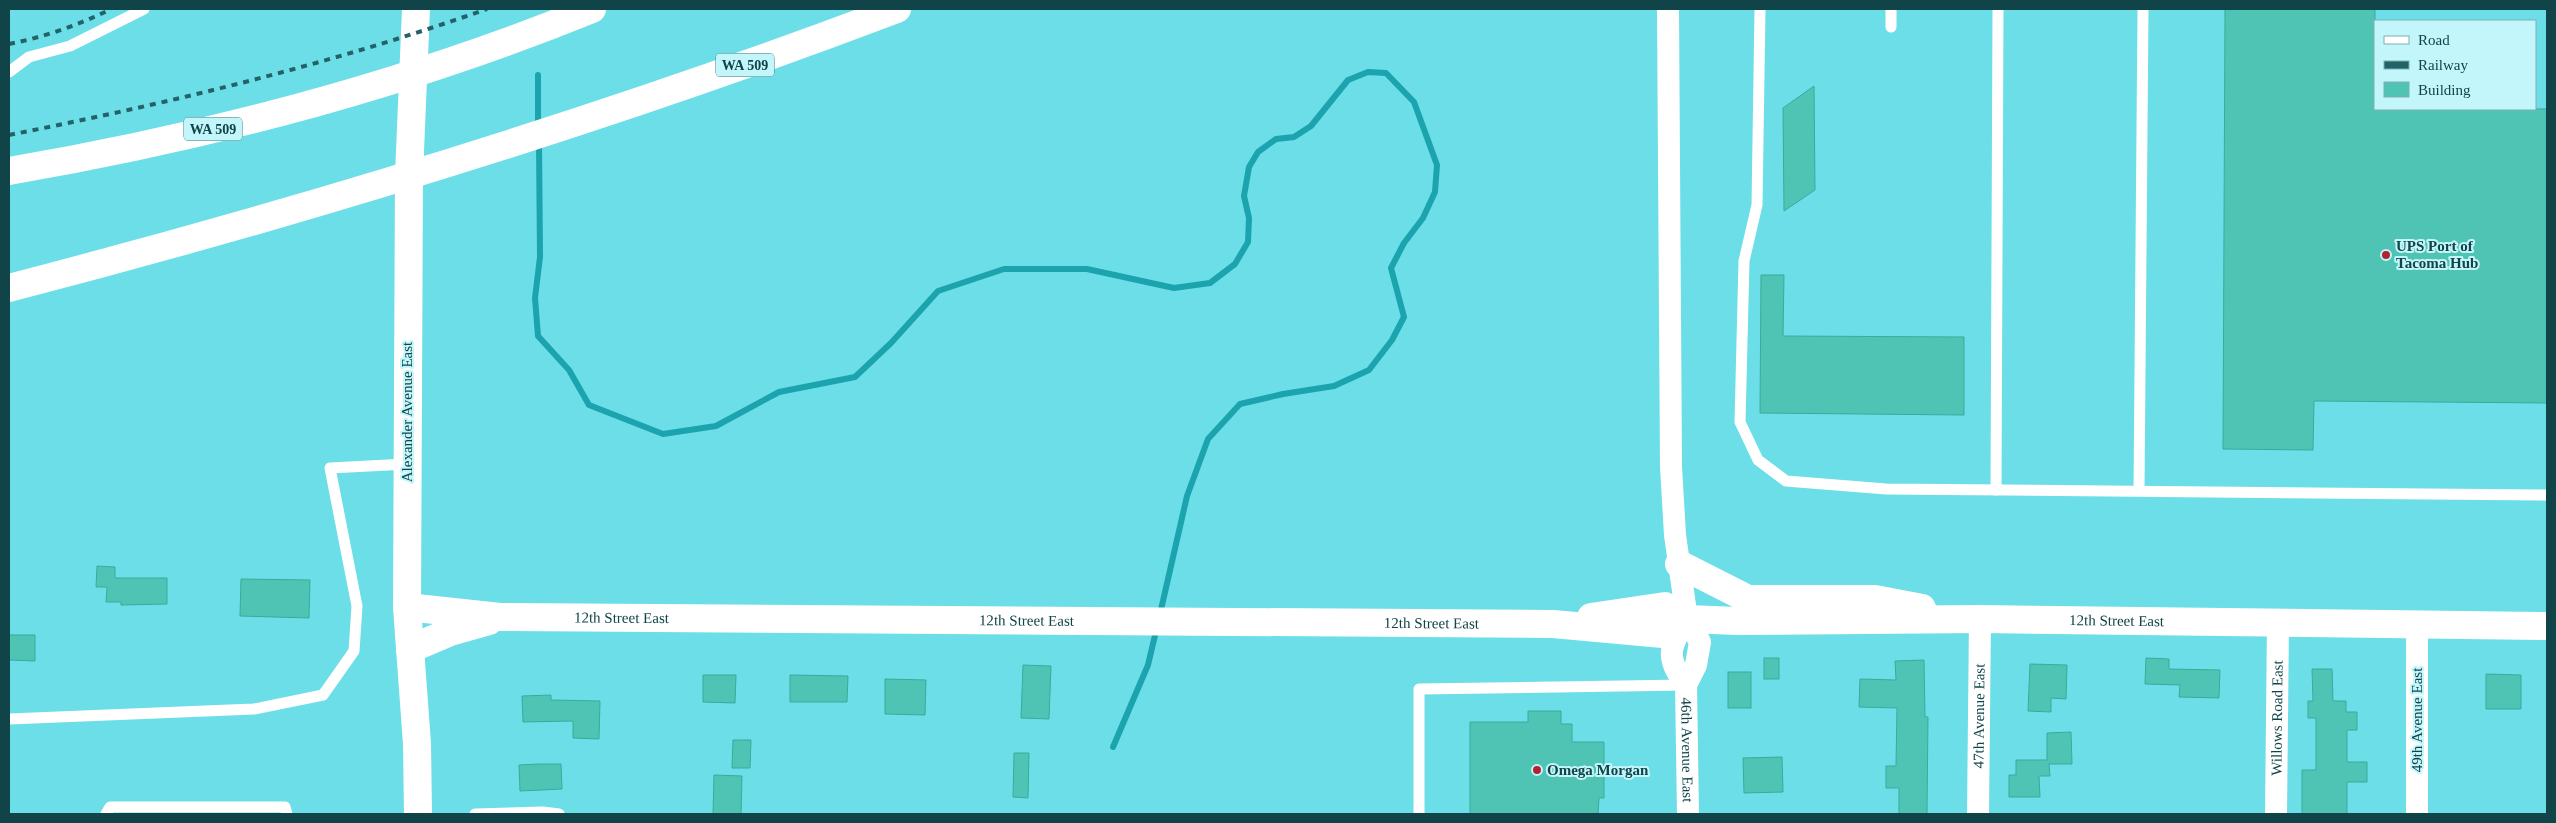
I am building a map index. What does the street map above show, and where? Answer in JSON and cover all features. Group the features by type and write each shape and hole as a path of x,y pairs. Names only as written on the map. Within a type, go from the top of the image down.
{"main road":[{"name":"Alexander Avenue East","path":"416,9 409,174 407,607 417,744 418,814"},
{"name":"WA 509","path":"9,171 184,136 268,116 414,73 592,9"},
{"name":"WA 509","path":"9,288 101,264 485,152 593,118 897,9"},
{"path":"1679,564 1748,599 1875,599 1980,619"},
{"name":"12th Street East","path":"407,607 500,617 1553,624 1663,634 1687,620 1980,619 2547,626"},
{"name":"12th Street East","path":"410,649 450,632 500,617"}],"street":[{"path":"1668,9 1671,467 1679,564 1687,620"},
{"name":"47th Avenue East","path":"1978,814 1980,619"},
{"name":"46th Avenue East","path":"1687,620 1700,642 1696,665 1686,685 1688,814"},
{"name":"Willows Road East","path":"2276,814 2278,622"},
{"name":"49th Avenue East","path":"2416,625 2417,814"}],"lane":[{"path":"9,72 29,57 70,46 144,9"},
{"path":"1760,9 1756,205 1744,262 1740,422 1758,460 1786,481 1886,489 2547,495"},
{"path":"1891,9 1891,26"},
{"path":"1996,490 1998,9"},
{"path":"2139,491 2142,9"},
{"path":"9,719 254,709 323,695 354,651 357,606 330,468 407,464"},
{"path":"1419,814 1419,689 1686,685"},
{"path":"106,814 110,807 285,807 287,814"},
{"path":"475,814 543,812 559,814"}],"building":[{"name":"UPS Port of Tacoma Hub","path":"2225,9 2375,9 2374,110 2547,109 2547,403 2314,401 2313,450 2223,449"},
{"path":"1814,86 1815,190 1784,211 1783,108"},
{"path":"1761,275 1784,275 1783,336 1964,337 1964,415 1760,413"},
{"path":"97,566 115,567 115,578 167,578 167,604 121,605 121,602 106,602 107,587 96,587"},
{"path":"241,579 310,580 309,618 240,616"},
{"path":"9,635 35,635 35,661 9,660"},
{"path":"1764,658 1779,658 1779,679 1764,679"},
{"path":"2146,658 2169,659 2169,669 2220,670 2219,698 2179,697 2180,685 2145,684"},
{"path":"1924,660 1925,717 1928,717 1927,814 1899,814 1899,788 1886,788 1886,766 1896,766 1897,708 1859,707 1860,679 1896,680 1895,661"},
{"path":"2030,664 2067,665 2066,699 2051,698 2051,712 2028,711"},
{"path":"1023,665 1051,666 1049,719 1021,718"},
{"path":"2312,669 2332,669 2333,701 2346,701 2346,712 2357,712 2357,730 2347,730 2347,762 2367,762 2367,782 2347,782 2347,814 2302,814 2302,770 2316,770 2316,718 2308,718 2308,701 2313,701"},
{"path":"1728,672 1751,672 1751,708 1728,708"},
{"path":"2486,674 2521,675 2521,709 2486,709"},
{"path":"703,675 736,675 735,703 703,702"},
{"path":"790,675 848,676 847,702 790,702"},
{"path":"885,679 926,680 925,715 885,714"},
{"path":"551,695 551,700 600,701 599,739 573,738 573,721 523,722 522,696"},
{"name":"Omega Morgan","path":"1528,711 1561,711 1561,724 1572,724 1572,742 1604,742 1604,798 1599,798 1598,814 1470,814 1470,722 1528,722"},
{"path":"2071,732 2072,764 2049,764 2050,776 2039,776 2040,797 2009,797 2009,775 2016,775 2016,760 2047,760 2047,733"},
{"path":"733,740 751,740 750,768 732,768"},
{"path":"1014,753 1029,753 1028,798 1013,797"},
{"path":"1782,757 1783,792 1744,793 1743,758"},
{"path":"561,764 562,789 520,791 519,765"},
{"path":"714,775 742,776 741,814 713,814"}],"waterway":[{"path":"539,142 540,257 535,298 538,336 569,370 589,405 663,434 716,426 779,392 855,377 891,343 938,291 1004,269 1087,269 1174,288 1210,283 1235,264 1248,242 1249,218 1244,196 1249,167 1258,152 1276,139 1294,137 1311,126 1348,80 1368,72 1386,73 1414,102 1437,165 1435,192 1423,218 1404,243 1391,268 1404,317 1392,340 1369,370 1334,386 1283,394 1240,404 1208,439 1187,496 1160,614"},
{"path":"538,75 538,127"},
{"path":"1113,747 1148,665 1157,627"}],"railway":[{"path":"9,44 61,30 111,9"},
{"path":"9,135 130,110 250,81 310,65 487,9"}],"place":[{"name":"UPS Port of Tacoma Hub","path":"2386,255"},
{"name":"Omega Morgan","path":"1537,770"}]}
